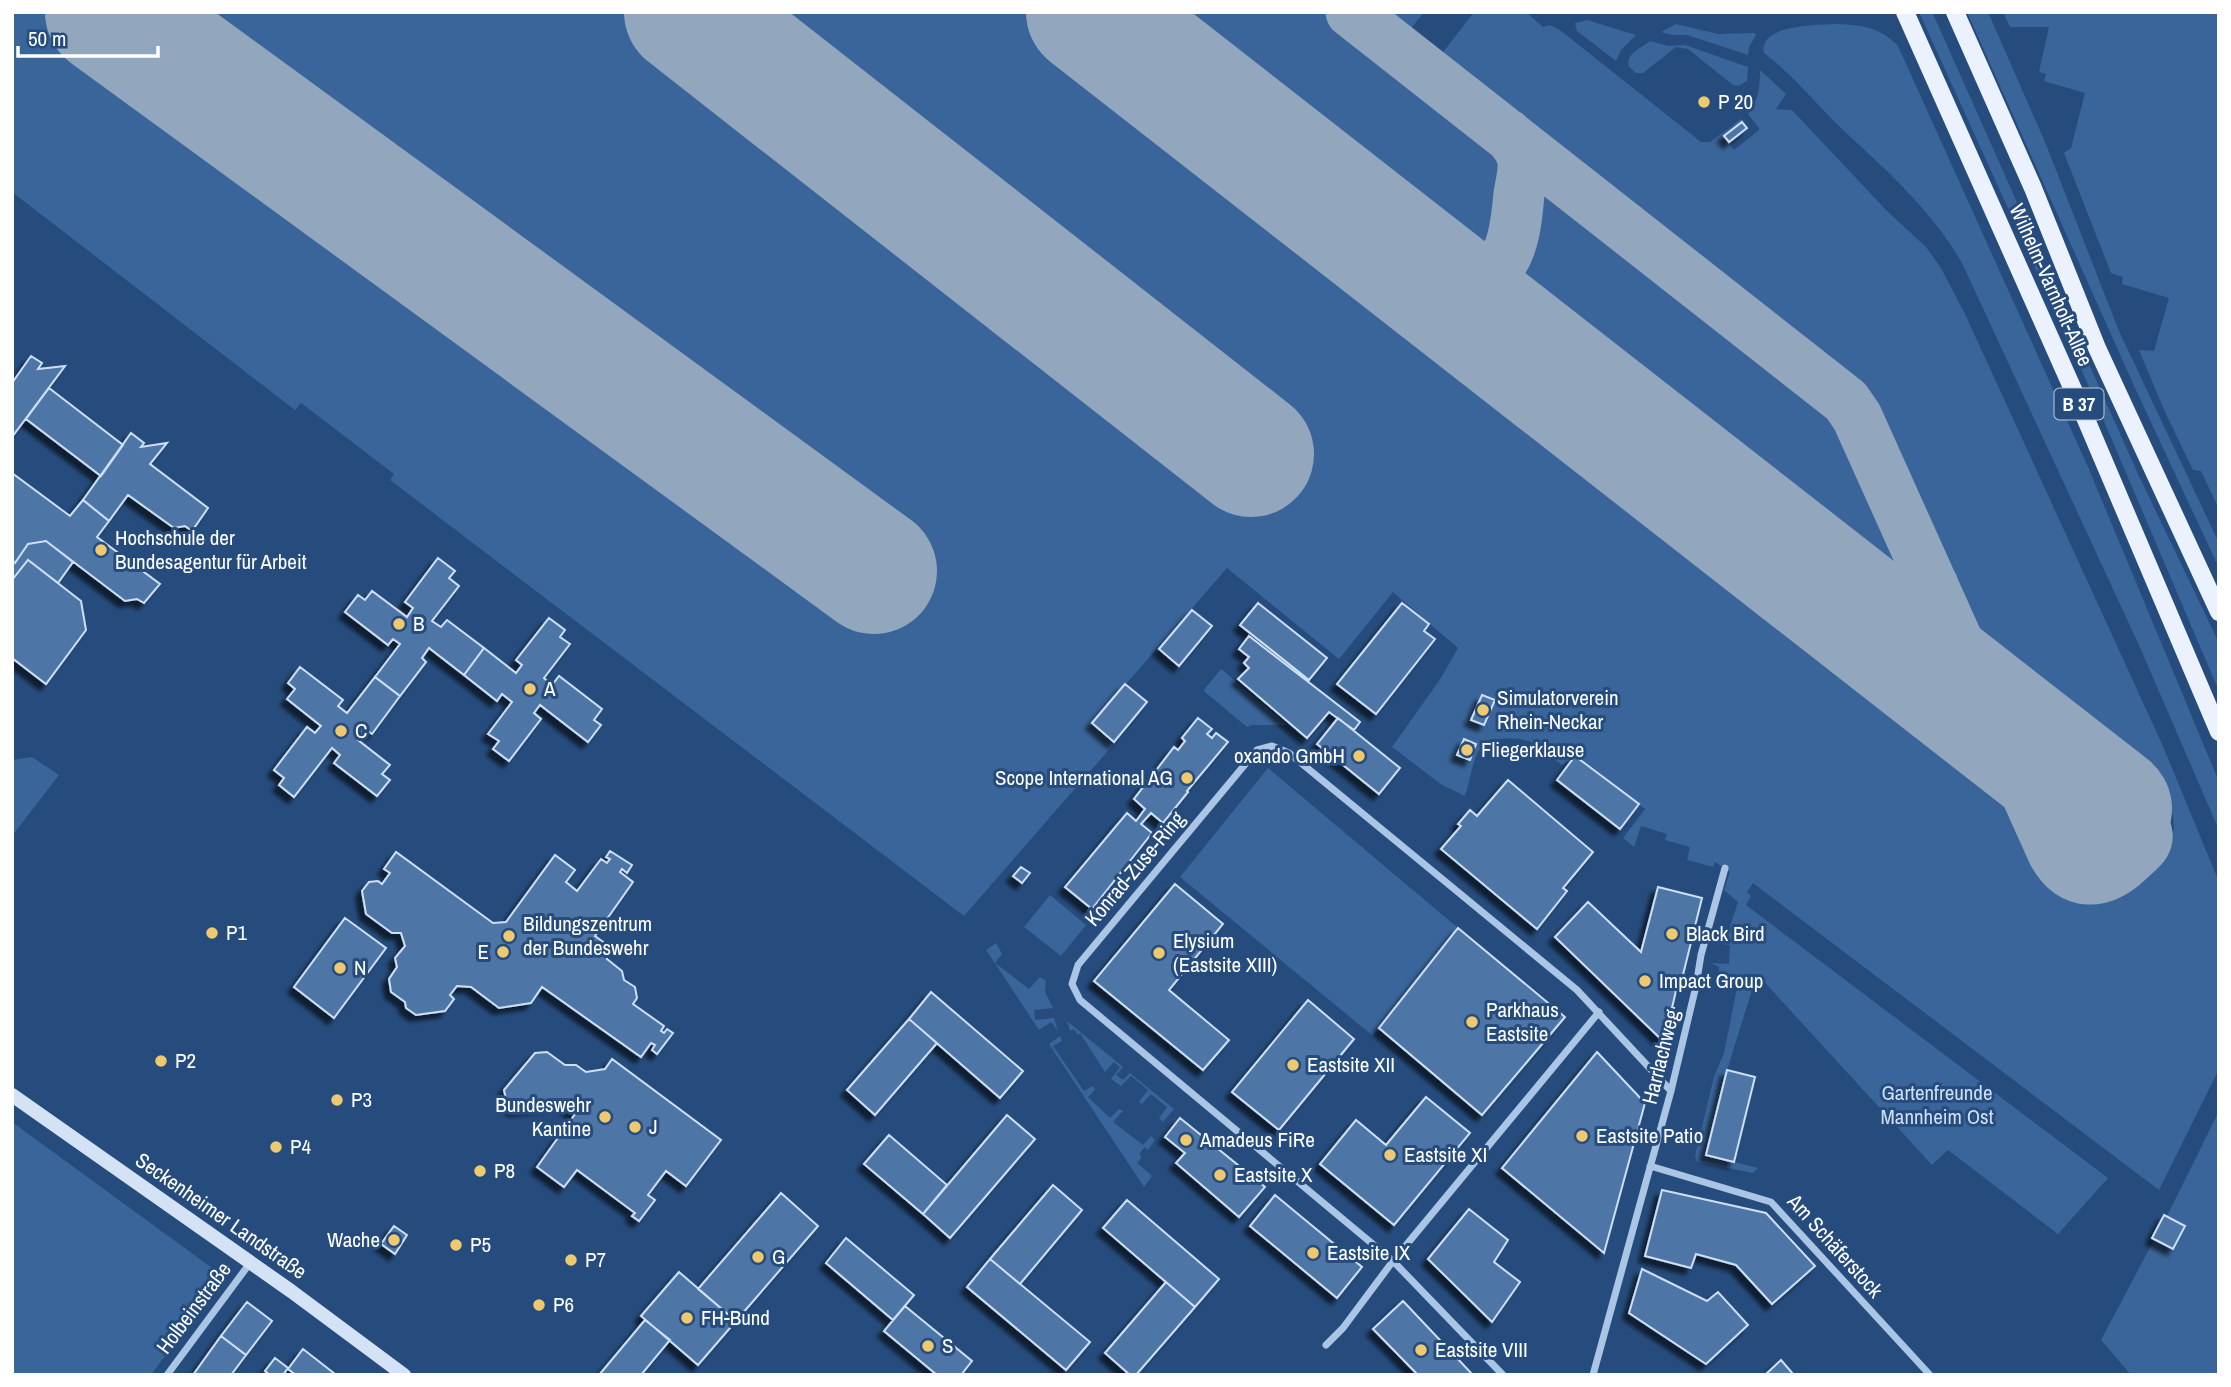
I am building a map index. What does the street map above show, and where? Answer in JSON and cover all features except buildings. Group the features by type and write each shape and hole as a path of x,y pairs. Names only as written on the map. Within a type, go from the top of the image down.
{"main road":[{"name":"Wilhelm-Varnholt-Allee","path":"1905,12 2079,403 2219,732"},
{"name":"Wilhelm-Varnholt-Allee","path":"1955,12 2034,187 2090,332 2219,612"},
{"name":"Seckenheimer Landstraße","path":"12,1095 250,1262 404,1375"}],"street":[{"name":"Konrad-Zuse-Ring","path":"1503,1375 1393,1261 1080,1000 1072,984 1079,965 1256,750 1272,746 1289,753 1577,990 1671,1091"},
{"name":"Harrlachweg","path":"1593,1375 1671,1091 1701,955 1725,868"},
{"path":"1326,1345 1343,1328 1393,1261 1599,1012"},
{"name":"Am Schäferstock","path":"1650,1167 1771,1202 1930,1375"},
{"name":"Holbeinstraße","path":"167,1375 250,1262"}],"green space":[{"name":"Gartenfreunde Mannheim Ost","path":"12,12 1033,12 1988,760 2056,887 2071,895 2093,899 2115,893 2125,887 2174,830 2173,815 2010,688 1996,674 1975,640 1858,390 1441,65 1440,56 1474,12 1526,12 1543,27 1550,25 1560,30 1701,142 1710,142 1741,119 1743,121 1723,136 1734,150 1759,130 1748,114 1758,93 1760,70 1786,94 1776,109 1792,110 1887,211 1926,247 1941,268 1965,314 2162,744 2219,882 2219,1069 2159,1190 1753,883 1747,892 1751,896 1746,905 2108,1178 2058,1234 1948,1150 1932,1165 1757,974 1727,1070 1706,1155 1758,1168 1753,1173 1697,1162 1695,1156 1714,1077 1724,1053 1737,988 1719,983 1719,967 1711,963 1729,964 1730,945 1713,943 1711,937 1727,936 1738,902 1724,890 1730,872 1715,862 1713,867 1687,860 1690,847 1665,840 1667,834 1641,826 1634,847 1623,838 1645,809 1575,756 1562,765 1531,742 1512,738 1497,739 1480,749 1465,796 1442,785 1392,747 1441,678 1458,648 1393,592 1339,659 1227,568 1092,723 1113,745 964,916 390,480 394,474 301,403 295,410 12,192"},
{"path":"1146,12 1328,12 1503,151 1507,162 1507,177 1503,207 1495,230 1488,239 1470,249 1444,244"},
{"path":"1374,12 1424,12 1409,31 1397,31"},
{"path":"1919,12 1932,12 1934,16 2138,474 2219,643 2219,691 2095,400"},
{"path":"1967,12 1988,12 2045,142 2119,331 2219,543 2219,568 2135,388"},
{"path":"2003,12 2219,12 2219,509 2201,471 2193,470 2139,350 2154,351 2169,298 2122,284 2123,277 2111,273 2064,153 2071,148 2085,93 2044,81 2046,74 2039,72 2049,27 2010,27"},
{"path":"1587,20 1636,35 1621,50 1616,61 1577,31 1575,23"},
{"path":"1676,24 1718,34 1756,35 1748,55 1687,35 1661,32"},
{"path":"1837,24 1870,28 1885,35 1898,46 2088,467 2219,782 2219,830 2138,643 1962,263 1950,243 1907,191 1785,70 1764,53 1765,43 1779,31"},
{"path":"1650,41 1668,46 1685,45 1748,67 1747,81 1738,86 1733,85 1688,49 1676,47 1643,73 1636,73 1629,67 1629,58"},
{"path":"1543,188 1556,192 1837,410 1905,557 1907,567 1904,580 1889,585 1874,580 1520,304 1534,198"},
{"path":"1221,669 1288,725 1247,727 1205,692"},
{"path":"32,757 59,775 12,836 12,760"},
{"path":"1268,768 1458,928 1373,1036 1180,877"},
{"path":"1050,895 1086,925 1061,956 1024,927"},
{"path":"996,943 1002,954 995,963 1029,989 1040,977 1046,981 1045,992 1053,1008 1034,1010 1035,1020 1054,1018 1058,1031 1051,1022 1039,1030 986,950"},
{"path":"1067,1021 1123,1067 1116,1075 1123,1080 1130,1073 1174,1109 1163,1122 1159,1118 1167,1107 1151,1094 1142,1104 1139,1102 1148,1090 1131,1076 1121,1086 1111,1079 1120,1067 1114,1062 1105,1072 1080,1033 1078,1035 1074,1029 1070,1031"},
{"path":"1060,1036 1062,1041 1053,1046 1084,1091 1093,1086 1095,1090 1088,1097 1110,1118 1119,1109 1123,1111 1113,1122 1143,1145 1151,1136 1155,1140 1148,1150 1145,1147 1139,1154 1142,1157 1137,1163 1152,1176 1144,1187 1049,1044"},
{"path":"2219,1111 2219,1375 2131,1375 2101,1340"},
{"path":"12,1122 223,1276 151,1375 12,1375"}],"taxiway":[{"path":"1351,12 1846,401 1857,417 2053,853 2069,872 2088,879 2099,878 2119,868 2145,844 2146,830 2138,818 2128,812 2109,809"},
{"path":"1399,255 1430,276 1454,285 1477,281 1498,267 1514,233 1523,170 1519,150 1507,134"},
{"path":"1861,616 1886,629 1897,631 1915,627 1922,621 1931,605 1933,585"}],"runway":[{"path":"108,12 874,571"},
{"path":"687,12 1251,454"},
{"path":"1089,12 2109,809"}],"place":[{"name":"P 20","path":"1704,102"},
{"name":"Hochschule der Bundesagentur für Arbeit","path":"101,550"},
{"name":"B","path":"399,624"},
{"name":"A","path":"530,689"},
{"name":"Simulatorverein Rhein-Neckar","path":"1483,710"},
{"name":"C","path":"341,731"},
{"name":"Fliegerklause","path":"1467,750"},
{"name":"oxando GmbH","path":"1359,756"},
{"name":"Scope International AG","path":"1187,778"},
{"name":"P1","path":"212,933"},
{"name":"Black Bird","path":"1672,934"},
{"name":"Bildungszentrum der Bundeswehr","path":"509,936"},
{"name":"E","path":"503,952"},
{"name":"Elysium (Eastsite XIII)","path":"1159,953"},
{"name":"N","path":"340,968"},
{"name":"Impact Group","path":"1645,981"},
{"name":"Parkhaus Eastsite","path":"1472,1022"},
{"name":"P2","path":"161,1061"},
{"name":"Eastsite XII","path":"1293,1065"},
{"name":"P3","path":"337,1100"},
{"name":"Bundeswehr Kantine","path":"605,1117"},
{"name":"J","path":"635,1127"},
{"name":"Eastsite Patio","path":"1582,1136"},
{"name":"Amadeus FiRe","path":"1186,1140"},
{"name":"P4","path":"276,1147"},
{"name":"Eastsite XI","path":"1390,1155"},
{"name":"P8","path":"480,1171"},
{"name":"Eastsite X","path":"1220,1175"},
{"name":"Wache","path":"394,1240"},
{"name":"P5","path":"456,1245"},
{"name":"Eastsite IX","path":"1313,1253"},
{"name":"G","path":"758,1257"},
{"name":"P7","path":"571,1260"},
{"name":"P6","path":"539,1305"},
{"name":"FH-Bund","path":"687,1318"},
{"name":"S","path":"928,1346"},
{"name":"Eastsite VIII","path":"1421,1350"}]}
